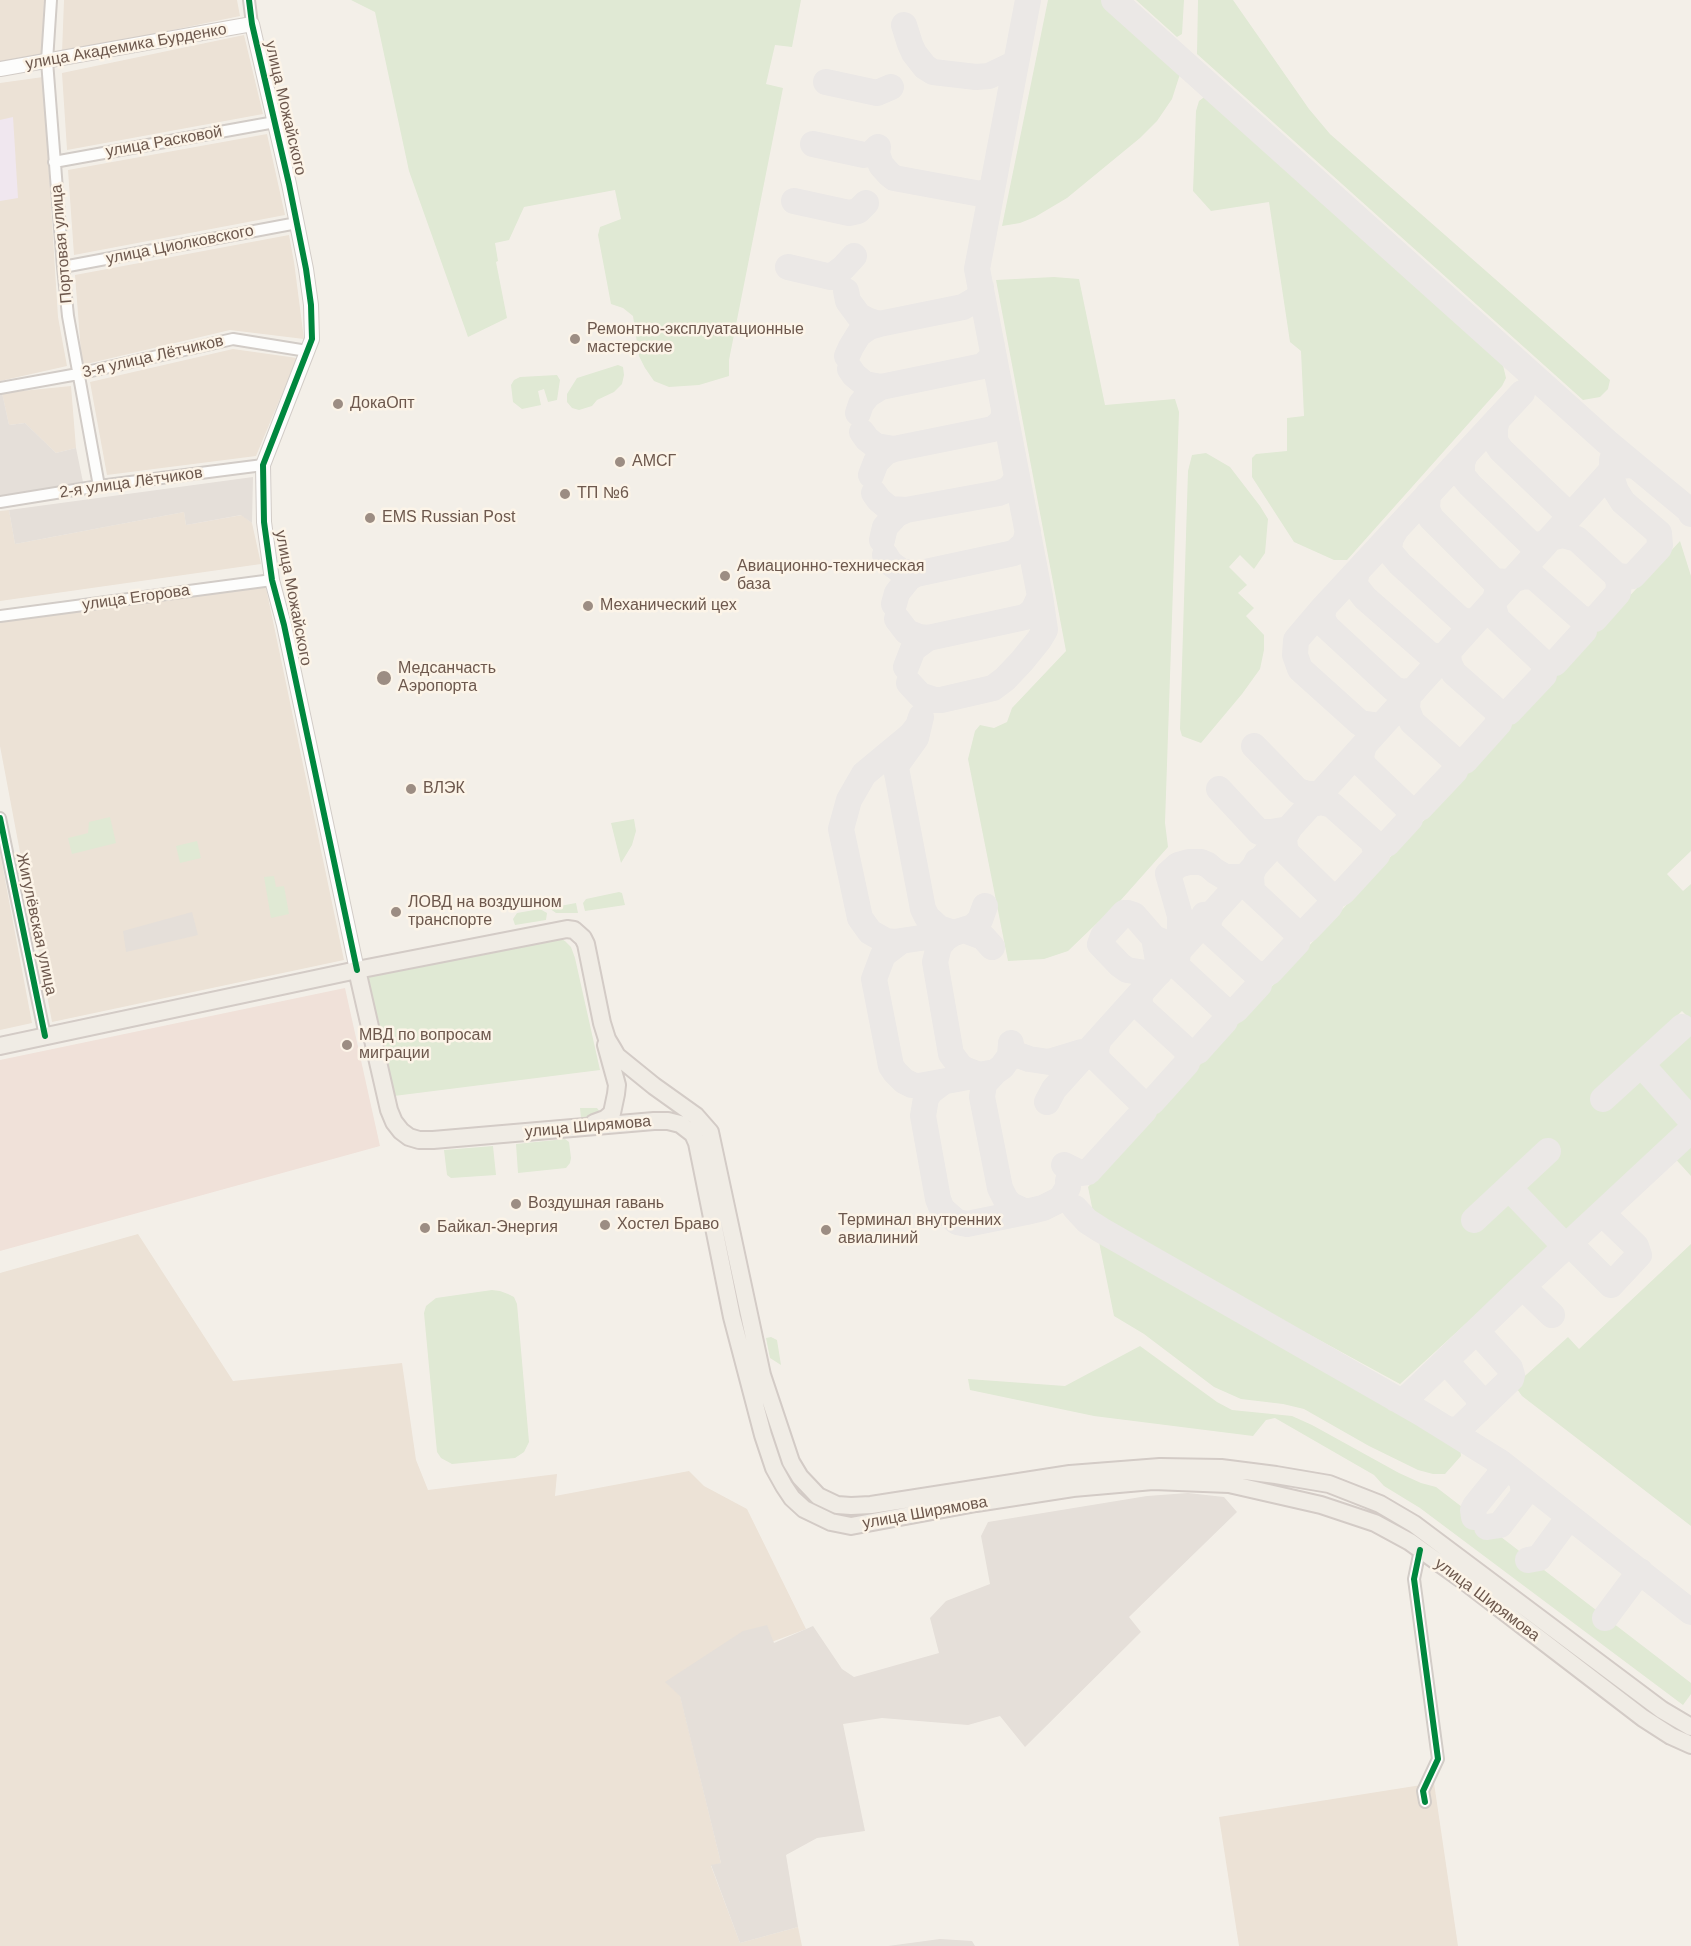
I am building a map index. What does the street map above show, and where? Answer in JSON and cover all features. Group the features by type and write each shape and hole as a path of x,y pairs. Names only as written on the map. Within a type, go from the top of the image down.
{"main road":[{"name":"улица Ширямова","path":"0,1046 357,970 567,929 573,930 583,938 586,944 606,1039 617,1056 687,1109 710,1132 753,1337 766,1386 791,1462 800,1478 818,1496 837,1505 851,1506 906,1500 1070,1474 1121,1469 1221,1468 1312,1480 1380,1504 1414,1524 1662,1710 1691,1727"},
{"name":"улица Ширямова","path":"357,970 389,1110 394,1122 409,1137 433,1140 668,1121 680,1124 693,1134 697,1143 732,1317 763,1435 774,1468 788,1492 804,1509 817,1517 851,1526 987,1501 1073,1488 1126,1483 1198,1482 1229,1484 1270,1492 1344,1512 1392,1531 1643,1718 1688,1746"},
{"path":"582,1127 605,1119 612,1113 616,1094 617,1085 602,1023"},
{"path":"1267,1474 1290,1481 1288,1491 1270,1492"},
{"path":"1344,1512 1335,1507 1334,1497 1339,1491 1348,1491"}],"street":[{"name":"Портовая улица","path":"51,0 48,61 63,267 68,316 99,486"},
{"path":"249,0 252,24"},
{"name":"улица Академика Бурденко","path":"0,69 252,24"},
{"name":"улица Можайского","path":"252,24 297,223 311,304 312,339 263,465 264,522 272,580 284,626 357,970"},
{"name":"улица Расковой","path":"54,162 274,122"},
{"name":"улица Циолковского","path":"63,267 297,223"},
{"name":"3-я улица Лётчиков","path":"0,388 78,374 233,339 307,351"},
{"name":"2-я улица Лётчиков","path":"0,502 99,486 263,465"},
{"name":"улица Егорова","path":"0,616 272,580"},
{"name":"Жигулёвская улица","path":"0,818 45,1036"},
{"path":"1420,1550 1414,1579 1438,1759 1423,1791 1425,1802"}],"shaded area":[{"path":"0,0 44,0 42,57 0,63"},
{"path":"64,0 237,0 240,16 62,53"},
{"path":"244,35 263,114 67,150 62,73"},
{"path":"43,77 58,317 67,366 0,381 0,83"},
{"path":"13,117 18,198 0,201 0,120"},
{"path":"267,134 285,215 74,255 68,170"},
{"path":"289,235 304,339 230,330 82,365 75,275"},
{"path":"233,349 297,358 256,456 107,475 90,382"},
{"path":"71,386 76,448 56,453 25,423 9,425 2,393"},
{"path":"0,393 2,393 9,425 25,423 56,453 76,448 83,482 0,497"},
{"path":"253,477 252,523 241,515 186,525 184,512 15,544 9,510"},
{"path":"9,510 15,544 184,512 186,525 242,515 252,523 261,564 0,601 0,511"},
{"path":"265,583 344,960 52,1022 0,746 0,621"},
{"path":"0,853 32,1023 0,1030"},
{"path":"192,912 198,935 126,952 123,931"},
{"path":"345,988 380,1146 0,1251 0,1060"},
{"path":"138,1234 233,1381 402,1363 416,1460 428,1490 557,1474 555,1496 689,1471 704,1486 747,1509 806,1629 666,1682 680,1695 721,1863 711,1866 740,1943 798,1927 802,1946 0,1946 0,1273"},
{"path":"1188,1493 1224,1497 1237,1512 1129,1617 1141,1632 1025,1747 1000,1716 968,1725 882,1718 843,1724 865,1831 817,1838 786,1855 798,1927 740,1943 711,1865 721,1863 680,1696 665,1682 743,1631 767,1625 774,1643 813,1626 842,1669 854,1677 939,1653 930,1618 946,1601 990,1584 981,1536 988,1522 1147,1496"},
{"path":"1434,1783 1458,1946 1239,1946 1219,1817"},
{"path":"940,1939 972,1941 975,1946 888,1946"}],"green space":[{"path":"351,0 801,0 792,47 775,45 766,84 783,88 729,360 729,376 699,385 669,387 654,381 645,368 639,356 633,316 623,308 611,304 598,235 600,227 621,219 615,190 524,207 509,240 495,243 498,261 496,262 507,318 468,337 409,171 375,12"},
{"path":"1048,0 1101,0 1181,71 1172,99 1157,121 1140,138 1067,198 1035,217 1020,223 1002,226"},
{"path":"1136,0 1184,0 1182,34 1177,37"},
{"path":"1198,0 1233,0 1309,109 1330,134 1610,380 1608,389 1600,397 1583,400 1197,54"},
{"path":"1207,95 1502,361 1506,378 1502,386 1347,560 1334,560 1294,542 1252,477 1252,458 1256,454 1287,451 1287,418 1304,416 1301,351 1290,342 1269,202 1211,211 1193,191 1196,111 1199,101"},
{"path":"1054,277 1079,279 1105,405 1175,399 1179,412 1165,823 1168,847 1120,901 1068,951 1044,959 1008,961 968,759 975,731 980,725 994,728 1007,722 1012,708 1066,651 996,280"},
{"path":"618,365 623,367 624,375 622,384 614,392 597,400 592,406 579,410 572,408 567,402 567,394 577,378"},
{"path":"557,375 560,380 557,400 548,402 544,389 538,391 541,405 522,409 513,402 511,385 514,380 520,377"},
{"path":"1206,453 1230,467 1268,519 1265,553 1254,569 1240,555 1229,567 1247,585 1238,593 1254,608 1246,616 1264,635 1260,669 1201,743 1182,736 1180,729 1188,471 1192,455"},
{"path":"1680,541 1691,576 1691,851 1667,874 1683,891 1691,884 1691,1020 1682,1011 1592,1097 1604,1109 1644,1071 1682,1113 1683,1123 1564,1235 1518,1191 1560,1150 1548,1139 1462,1220 1473,1232 1511,1198 1556,1241 1400,1384 1094,1217 1088,1187"},
{"path":"110,817 116,843 72,854 68,838 88,833 89,822"},
{"path":"634,819 636,831 632,845 621,863 611,823"},
{"path":"197,841 201,858 180,863 176,846"},
{"path":"274,876 276,887 284,886 289,914 271,918 264,877"},
{"path":"622,893 625,905 585,911 583,903 586,899"},
{"path":"576,903 578,913 556,913 549,908"},
{"path":"540,909 547,913 546,920 515,925 513,919 517,913"},
{"path":"556,936 571,947 575,958 600,1070 394,1096 366,974"},
{"path":"1691,1028 1691,1105 1652,1064"},
{"path":"580,1108 597,1108 600,1112 581,1118"},
{"path":"1691,1133 1691,1176 1671,1154"},
{"path":"565,1139 569,1142 571,1158 566,1168 518,1173 516,1144"},
{"path":"493,1146 496,1175 451,1178 447,1175 444,1150"},
{"path":"1099,1242 1460,1447 1461,1456 1445,1474 1418,1470 1369,1446 1304,1409 1241,1399 1214,1387 1144,1334 1114,1316"},
{"path":"1691,1244 1691,1526 1522,1396 1516,1384 1568,1337 1579,1349"},
{"path":"492,1290 514,1297 517,1304 529,1442 524,1452 515,1458 452,1464 441,1458 437,1452 424,1313 426,1306 436,1298"},
{"path":"771,1337 777,1340 781,1365 770,1358 766,1338"},
{"path":"1140,1346 1217,1402 1232,1410 1292,1416 1399,1473 1436,1487 1691,1683 1691,1694 1683,1705 1420,1508 1384,1486 1374,1475 1275,1418 1266,1420 1253,1436 1094,1416 970,1390 968,1379 1065,1386"}],"taxiway":[{"path":"909,683 920,695 935,700 993,688 1022,661 1045,630 977,269 1028,0"},
{"path":"1114,0 1637,467"},
{"path":"904,25 914,53 925,67 933,72 976,77 989,76 1016,63"},
{"path":"826,82 877,93 891,87"},
{"path":"813,144 864,155 871,154 878,147"},
{"path":"878,147 877,153 881,165 894,178 981,194 992,187"},
{"path":"794,201 849,213 858,211 866,203"},
{"path":"788,267 831,277 854,256"},
{"path":"846,291 848,301 859,316 879,324 963,307 975,300 980,294 981,287"},
{"path":"847,356 859,334 869,327 883,323"},
{"path":"858,413 868,395 881,387 983,366 993,353 992,346"},
{"path":"850,369 865,384 881,387"},
{"path":"1381,726 1360,723 1300,669 1295,655 1296,640 1522,393"},
{"path":"862,432 876,446 894,449 993,429 1004,417 1004,410"},
{"path":"1497,420 1495,441 1501,450 1565,511 1578,508"},
{"path":"871,475 876,462 886,452 894,449"},
{"path":"1465,455 1462,475 1470,485 1530,543 1536,545 1546,543"},
{"path":"1551,538 1563,535 1577,539 1616,575 1624,577 1633,576 1659,548 1659,533 1623,502 1616,491 1612,479 1612,460"},
{"path":"1047,1102 1054,1089 1611,471 1620,466 1637,467 1691,514"},
{"path":"882,540 885,527 897,514 906,510 999,493 1009,489 1013,484 1017,478 1016,471"},
{"path":"874,493 890,509 906,510"},
{"path":"1428,494 1427,509 1431,518 1494,581 1507,582 1524,576 1534,577 1583,620 1595,619 1618,593 1619,583 1616,575"},
{"path":"894,604 897,593 909,578 916,574 1014,553 1025,543 1028,531"},
{"path":"1395,531 1389,547 1390,552 1400,564 1460,619 1469,622 1478,619"},
{"path":"885,555 890,563 901,571 916,574"},
{"path":"1357,572 1354,584 1365,598 1429,654 1438,657 1446,654"},
{"path":"1498,589 1493,606 1497,619 1544,663 1555,663 1584,631 1583,620"},
{"path":"906,667 913,649 928,638 1025,617 1033,611 1040,596"},
{"path":"1324,607 1322,618 1327,627 1394,689 1402,692 1414,690"},
{"path":"897,619 907,632 928,638"},
{"path":"1448,652 1449,663 1454,673 1497,711 1503,713 1509,712 1544,675 1544,663"},
{"path":"1408,696 1407,709 1412,722 1458,763 1465,761 1499,723 1497,711"},
{"path":"954,933 894,942 886,941 870,932 860,918 841,829 849,800 864,774 911,735 921,717 916,738 896,768 923,909 927,917 939,928 954,933 973,927 980,920 985,906"},
{"path":"1308,807 1321,802 1332,805 1378,846 1387,844 1410,819 1410,810 1363,765 1361,756 1364,745"},
{"path":"1254,746 1298,791 1320,794"},
{"path":"1410,810 1420,808 1455,771 1454,761"},
{"path":"1219,789 1259,832 1289,829 1284,838 1288,854 1331,896 1343,892 1377,855 1374,845"},
{"path":"1257,861 1251,875 1252,891 1296,932 1307,930 1330,906 1331,896"},
{"path":"1154,938 1159,973 1152,974 1127,970 1100,944 1103,936 1124,913 1128,913 1134,915 1154,938 1180,949 1180,916 1168,874 1178,865 1201,862 1225,877 1246,877"},
{"path":"1204,915 1212,914 1208,922 1210,932 1255,973 1262,975 1270,972 1297,943 1296,932"},
{"path":"964,930 983,937 992,947"},
{"path":"954,933 939,946 935,962 951,1054 960,1066 979,1075 995,1072 1002,1067 1010,1056 1011,1043"},
{"path":"900,942 883,955 874,979 891,1066 904,1081 919,1086 979,1075"},
{"path":"1178,952 1178,967 1229,1014 1236,1010 1259,985 1259,979 1255,973"},
{"path":"1142,991 1139,1000 1142,1009 1191,1054 1198,1051 1225,1021 1227,1012"},
{"path":"1603,1099 1682,1027"},
{"path":"1099,1039 1096,1049 1097,1059 1142,1103 1146,1104 1152,1102 1187,1063 1188,1052"},
{"path":"1018,1055 1049,1062 1082,1052 1087,1053"},
{"path":"1645,1062 1649,1073 1691,1120"},
{"path":"995,1072 984,1084 982,1097 1000,1188 1006,1200 1026,1212 1043,1208 1061,1199 1068,1187 1068,1181"},
{"path":"943,1082 926,1098 923,1116 938,1199 942,1209 957,1222 967,1224 1026,1212"},
{"path":"1064,1165 1080,1173 1088,1172 1144,1111 1142,1103"},
{"path":"1396,1399 1405,1399 1410,1395 1691,1130"},
{"path":"1474,1220 1548,1151"},
{"path":"1509,1188 1566,1247"},
{"path":"1075,1208 1087,1221 1101,1230 1421,1413 1500,1462 1691,1612"},
{"path":"1577,1237 1573,1242 1574,1248 1611,1285 1639,1255 1636,1246 1606,1216 1608,1208"},
{"path":"1518,1291 1527,1291 1552,1315"},
{"path":"1449,1430 1459,1429 1511,1379 1510,1368 1481,1336 1482,1326"},
{"path":"1448,1358 1449,1365 1479,1398 1479,1410"},
{"path":"1474,1517 1475,1506 1500,1475 1500,1462"},
{"path":"1487,1527 1500,1525 1524,1494 1522,1479"},
{"path":"1528,1560 1539,1558 1569,1517"},
{"path":"1605,1618 1640,1571"}],"cycle path":[{"path":"249,0 252,24 306,269 311,305 312,339 263,465 264,522 272,580 284,625 357,970"},
{"path":"0,818 45,1036"},
{"path":"1420,1550 1414,1579 1438,1759 1423,1791 1425,1802"}],"place":[{"name":"Ремонтно-эксплуатационные мастерские","path":"575,339"},
{"name":"ДокаОпт","path":"338,404"},
{"name":"АМСГ","path":"620,462"},
{"name":"ТП №6","path":"565,494"},
{"name":"EMS Russian Рost","path":"370,518"},
{"name":"Авиационно-техническая база","path":"725,576"},
{"name":"Механический цех","path":"588,606"},
{"name":"Медсанчасть Аэропорта","path":"384,678"},
{"name":"ВЛЭК","path":"411,789"},
{"name":"ЛОВД на воздушном транспорте","path":"396,912"},
{"name":"МВД по вопросам миграции","path":"347,1045"},
{"name":"Воздушная гавань","path":"516,1204"},
{"name":"Хостел Браво","path":"605,1225"},
{"name":"Байкал-Энергия","path":"425,1228"},
{"name":"Терминал внутренних авиалиний","path":"826,1230"}]}
